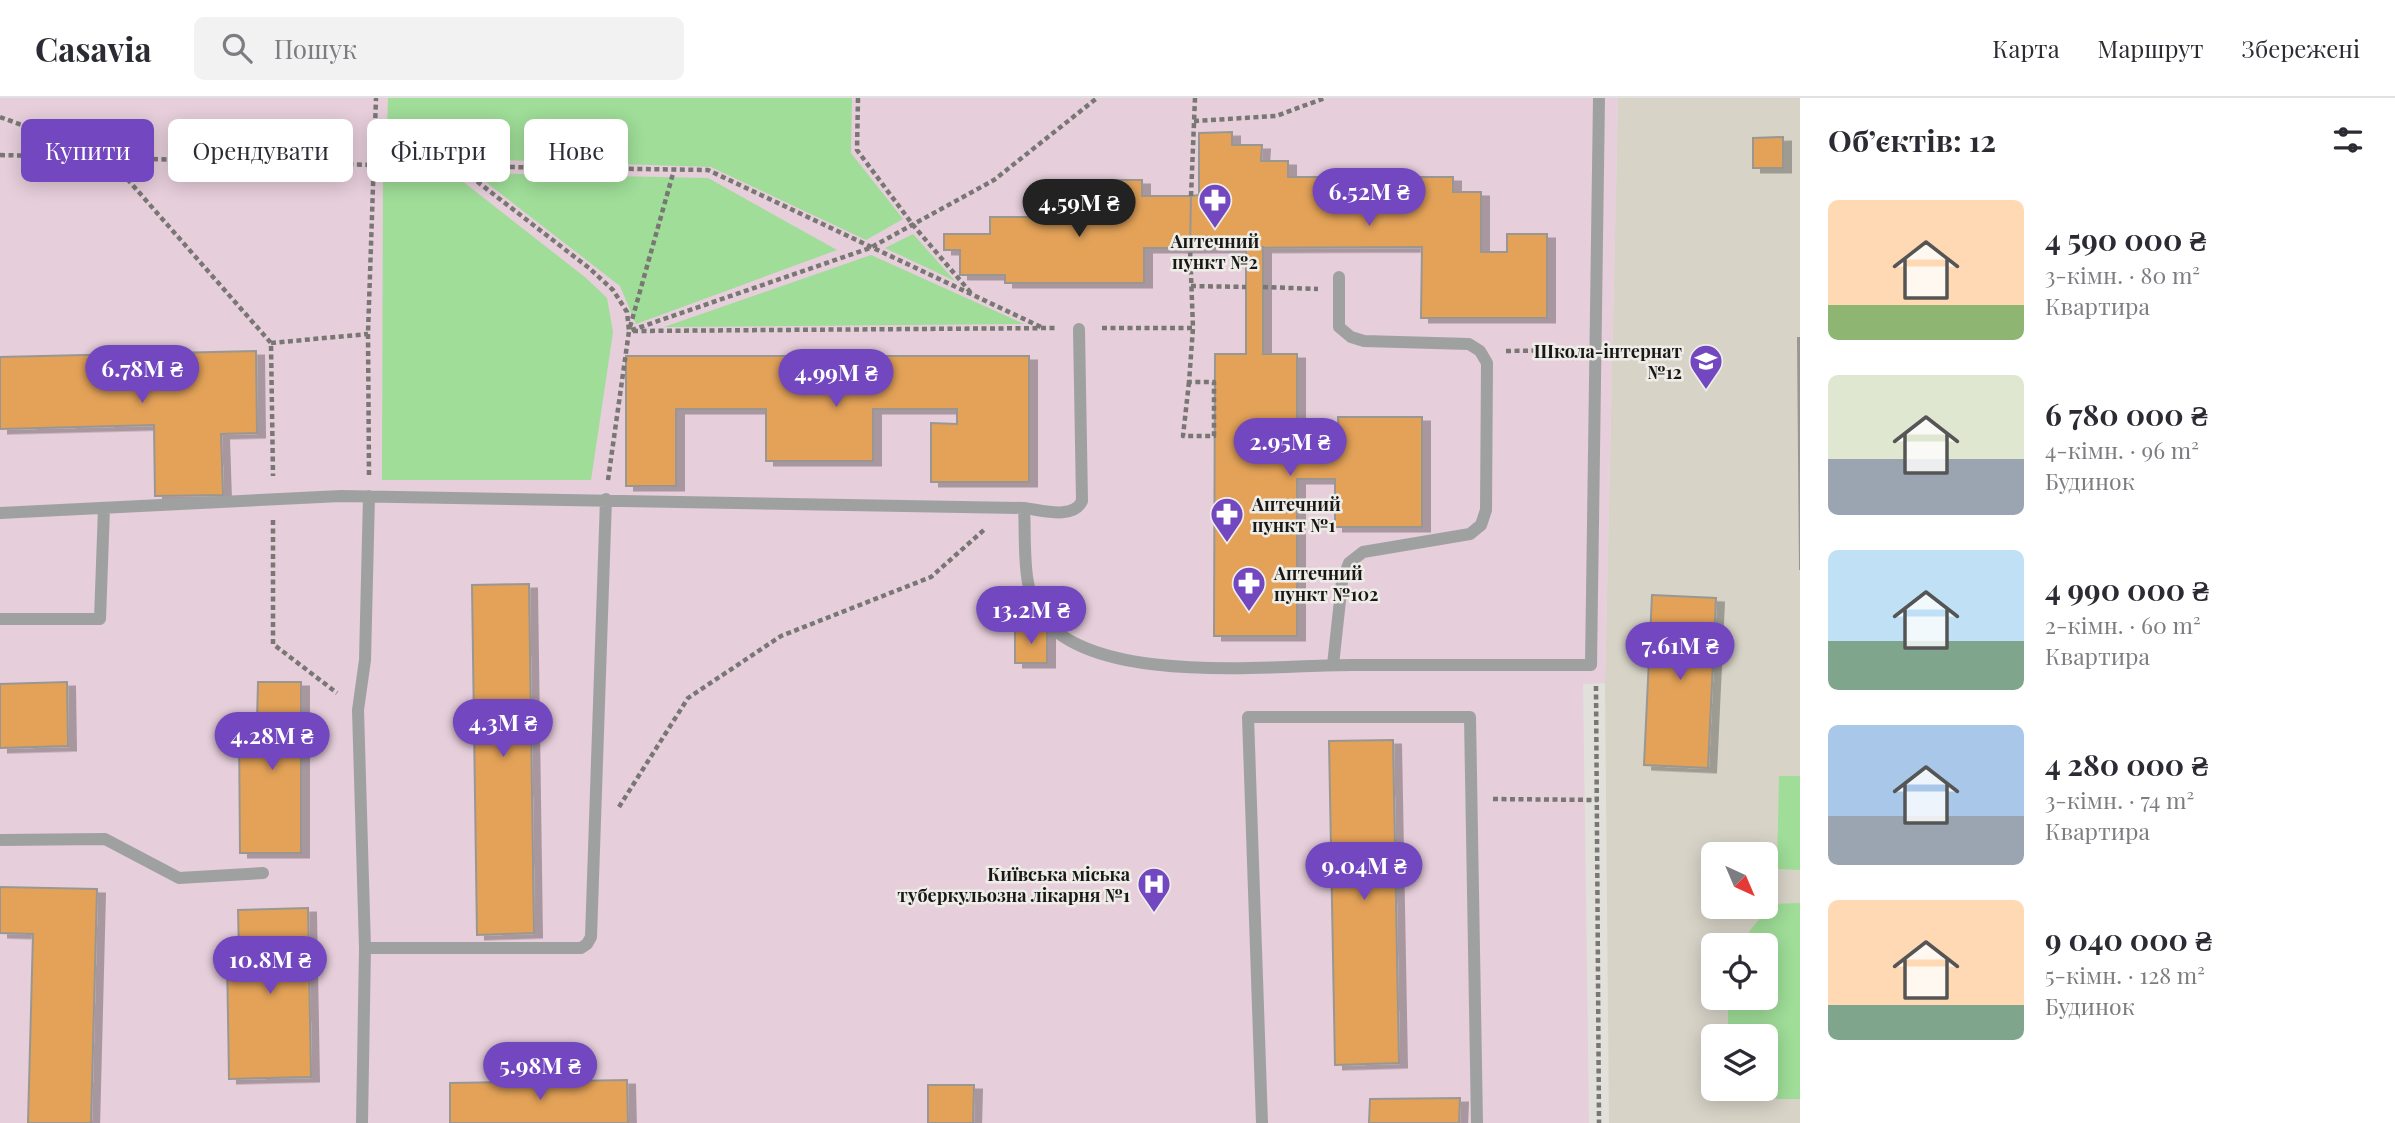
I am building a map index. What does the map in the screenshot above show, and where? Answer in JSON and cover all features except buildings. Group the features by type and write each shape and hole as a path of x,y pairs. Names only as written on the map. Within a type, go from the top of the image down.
{"lane":[{"path":"1024,508 1029,593 1041,616 1058,633 1080,647 1126,659 1189,667 1237,669 1333,665 1591,665 1599,98"},
{"path":"1333,665 1342,582 1349,563 1363,552 1469,534 1481,525 1486,510 1487,363 1480,351 1469,344 1364,341 1351,337 1339,327 1340,283"},
{"path":"0,513 369,496 1024,508 1071,512 1078,509 1082,501 1079,328"},
{"path":"362,1123 365,948 358,710 365,660 369,496"},
{"path":"365,948 581,948 587,944 590,937 606,499"},
{"path":"0,619 100,619 104,508"},
{"path":"1262,1123 1248,717 1470,718 1477,1123"},
{"path":"0,840 105,839 179,878 263,873"}],"path":[{"path":"375,119 376,98"},
{"path":"858,98 858,150 913,225 974,296"},
{"path":"629,331 870,248 994,180 1097,98"},
{"path":"1191,196 1195,98"},
{"path":"1194,121 1276,116 1325,98"},
{"path":"0,117 21,125"},
{"path":"0,155 21,155"},
{"path":"154,158 367,165"},
{"path":"510,167 708,170 1041,327"},
{"path":"606,499 629,331 674,170"},
{"path":"130,182 271,342 273,644 358,710"},
{"path":"369,496 368,334 372,182"},
{"path":"478,182 589,268 613,290 626,312 629,331"},
{"path":"1189,382 1214,382 1214,436 1183,436 1193,328 1190,248"},
{"path":"1263,288 1340,283"},
{"path":"1191,286 1246,288"},
{"path":"629,331 1193,328"},
{"path":"271,342 368,334"},
{"path":"1480,351 1595,350"},
{"path":"615,814 688,698 781,636 931,577 1009,508"},
{"path":"1591,665 1596,684 1599,1123"},
{"path":"1472,799 1598,800"}],"shaded area":[{"path":"0,98 1618,98 1605,683 1583,684 1589,1123 0,1123"},
{"name":"Школа-інтернат №12","path":"1618,98 1800,98 1800,1123 1609,1123 1605,683"}],"green space":[{"path":"388,98 852,98 851,153 903,219 866,240 711,167 628,164 628,119 524,119 524,161 510,160 510,119 387,119"},
{"path":"510,174 524,174 524,182 628,182 628,176 708,178 837,250 636,324 620,286 486,182 510,182"},
{"path":"383,182 463,182 586,278 607,298 613,332 591,480 382,480"},
{"path":"913,234 955,281 885,248"},
{"path":"871,255 1024,324 664,327"},
{"path":"1779,776 1800,776 1800,870 1778,869"},
{"path":"1800,903 1800,1099 1778,1099 1778,1024 1728,1024 1728,1010 1778,1010 1778,933 1749,933 1759,919 1778,919 1778,904"}],"place":[{"name":"Аптечний пункт №2","path":"1215,230"},
{"name":"Школа-інтернат №12","path":"1706,391"},
{"name":"Аптечний пункт №1","path":"1227,544"},
{"name":"Аптечний пункт №102","path":"1249,613"},
{"name":"Київська міська туберкульозна лікарня №1","path":"1154,914"}]}
